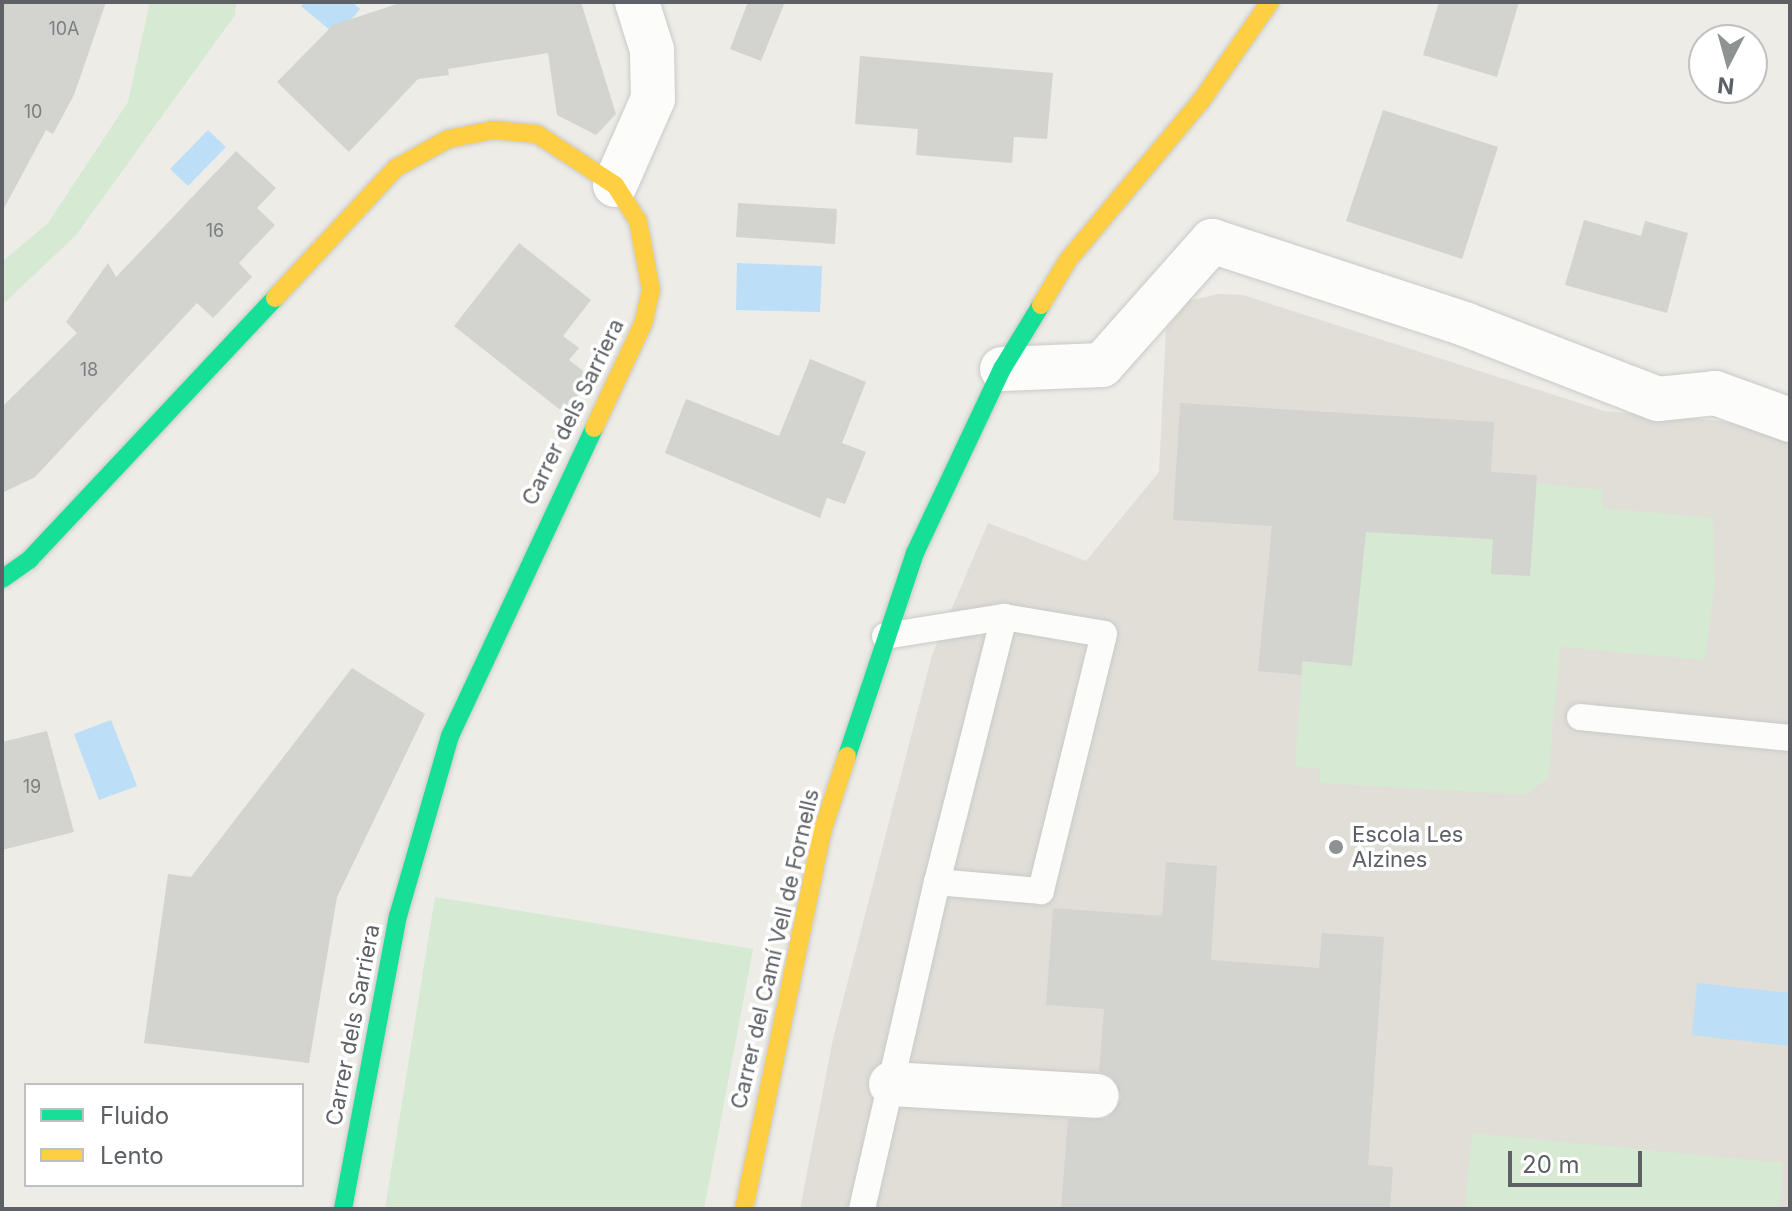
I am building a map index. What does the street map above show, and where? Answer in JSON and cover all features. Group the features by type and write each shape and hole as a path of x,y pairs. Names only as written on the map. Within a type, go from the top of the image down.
{"street":[{"path":"615,185 653,99 652,50 637,2"},
{"name":"Carrer del Camí Vell de Fornells","path":"744,1209 822,832 915,553 1002,369 1068,260 1201,101 1270,2"},
{"name":"Carrer dels Sarriera","path":"2,579 60,528 396,168 448,139 494,130 537,134 615,185 638,221 648,256 651,290 643,324 450,736 398,916 343,1209"},
{"path":"1002,369 1102,365 1212,241 1467,325 1658,399 1715,393 1790,420"},
{"path":"891,1084 1097,1096"}],"lane":[{"path":"885,636 1004,617 1104,634 1041,891 937,882"},
{"path":"862,1209 937,882 1004,617"},
{"path":"1580,717 1790,738"}],"shaded area":[{"name":"Escola Les Alzines","path":"1218,294 1243,295 1604,411 1721,421 1790,433 1790,1209 800,1209 833,1039 932,655 988,523 1086,561 1159,472 1166,329 1188,301"}],"green space":[{"path":"150,2 236,2 235,15 76,235 2,305 2,262 48,223 128,102"},
{"path":"1537,483 1603,490 1602,508 1713,518 1715,583 1705,660 1560,647 1548,778 1526,795 1319,783 1320,768 1295,767 1303,661 1352,665 1366,532 1493,540 1491,574 1529,576"},
{"path":"435,897 753,949 704,1209 385,1209"},
{"path":"1472,1133 1783,1163 1779,1209 1465,1209"}],"water":[{"path":"305,2 352,2 360,9 337,36 301,6"},
{"path":"208,130 226,147 188,186 170,169"},
{"path":"737,263 822,266 820,312 736,310"},
{"path":"111,720 137,786 99,800 74,734"},
{"path":"1697,983 1790,993 1790,1046 1692,1035"}],"building":[{"path":"2,2 106,2 74,95 53,134 46,130 2,212"},
{"path":"403,2 581,2 616,114 596,135 557,115 548,53 448,69 449,75 418,79 349,152 277,82 333,25"},
{"path":"748,2 785,2 761,61 730,49"},
{"path":"1439,2 1519,2 1497,77 1423,55"},
{"path":"860,56 1053,73 1047,139 1014,137 1012,163 916,155 918,129 855,124"},
{"path":"1383,110 1498,147 1462,259 1346,221"},
{"path":"236,151 276,188 257,208 275,225 239,263 252,277 213,318 197,303 35,477 2,493 2,407 77,333 66,322 108,263 116,277"},
{"path":"738,203 837,209 835,244 736,237"},
{"path":"1584,220 1641,236 1645,221 1688,233 1667,313 1565,285"},
{"path":"519,243 591,300 563,336 579,348 569,360 587,374 568,416 454,326"},
{"path":"810,359 866,382 842,443 866,452 845,504 827,498 820,518 665,453 686,399 779,436"},
{"path":"1180,403 1494,422 1491,472 1537,475 1530,576 1491,574 1493,539 1366,532 1352,666 1302,661 1301,675 1258,671 1272,526 1173,520"},
{"path":"352,668 425,714 337,897 309,1063 144,1043 168,874 191,877"},
{"path":"47,731 74,832 2,850 2,742"},
{"path":"1166,862 1217,866 1211,960 1319,968 1322,933 1384,937 1368,1165 1393,1167 1390,1209 1061,1209 1068,1119 1107,1119 1122,1097 1111,1076 1099,1071 1104,1009 1046,1005 1053,908 1162,916"}],"traffic: fast":[{"path":"2,579 29,560 275,298"},
{"path":"847,756 915,553 1002,369 1041,305"},
{"path":"343,1209 398,916 450,736 594,428"}],"traffic: slow":[{"path":"1041,305 1068,260 1201,101 1270,2"},
{"path":"275,298 396,168 448,139 494,130 537,134 615,185 638,221 651,290 643,324 594,428"},
{"path":"744,1209 822,832 847,756"}],"place":[{"name":"Escola Les Alzines","path":"1336,847"}]}
